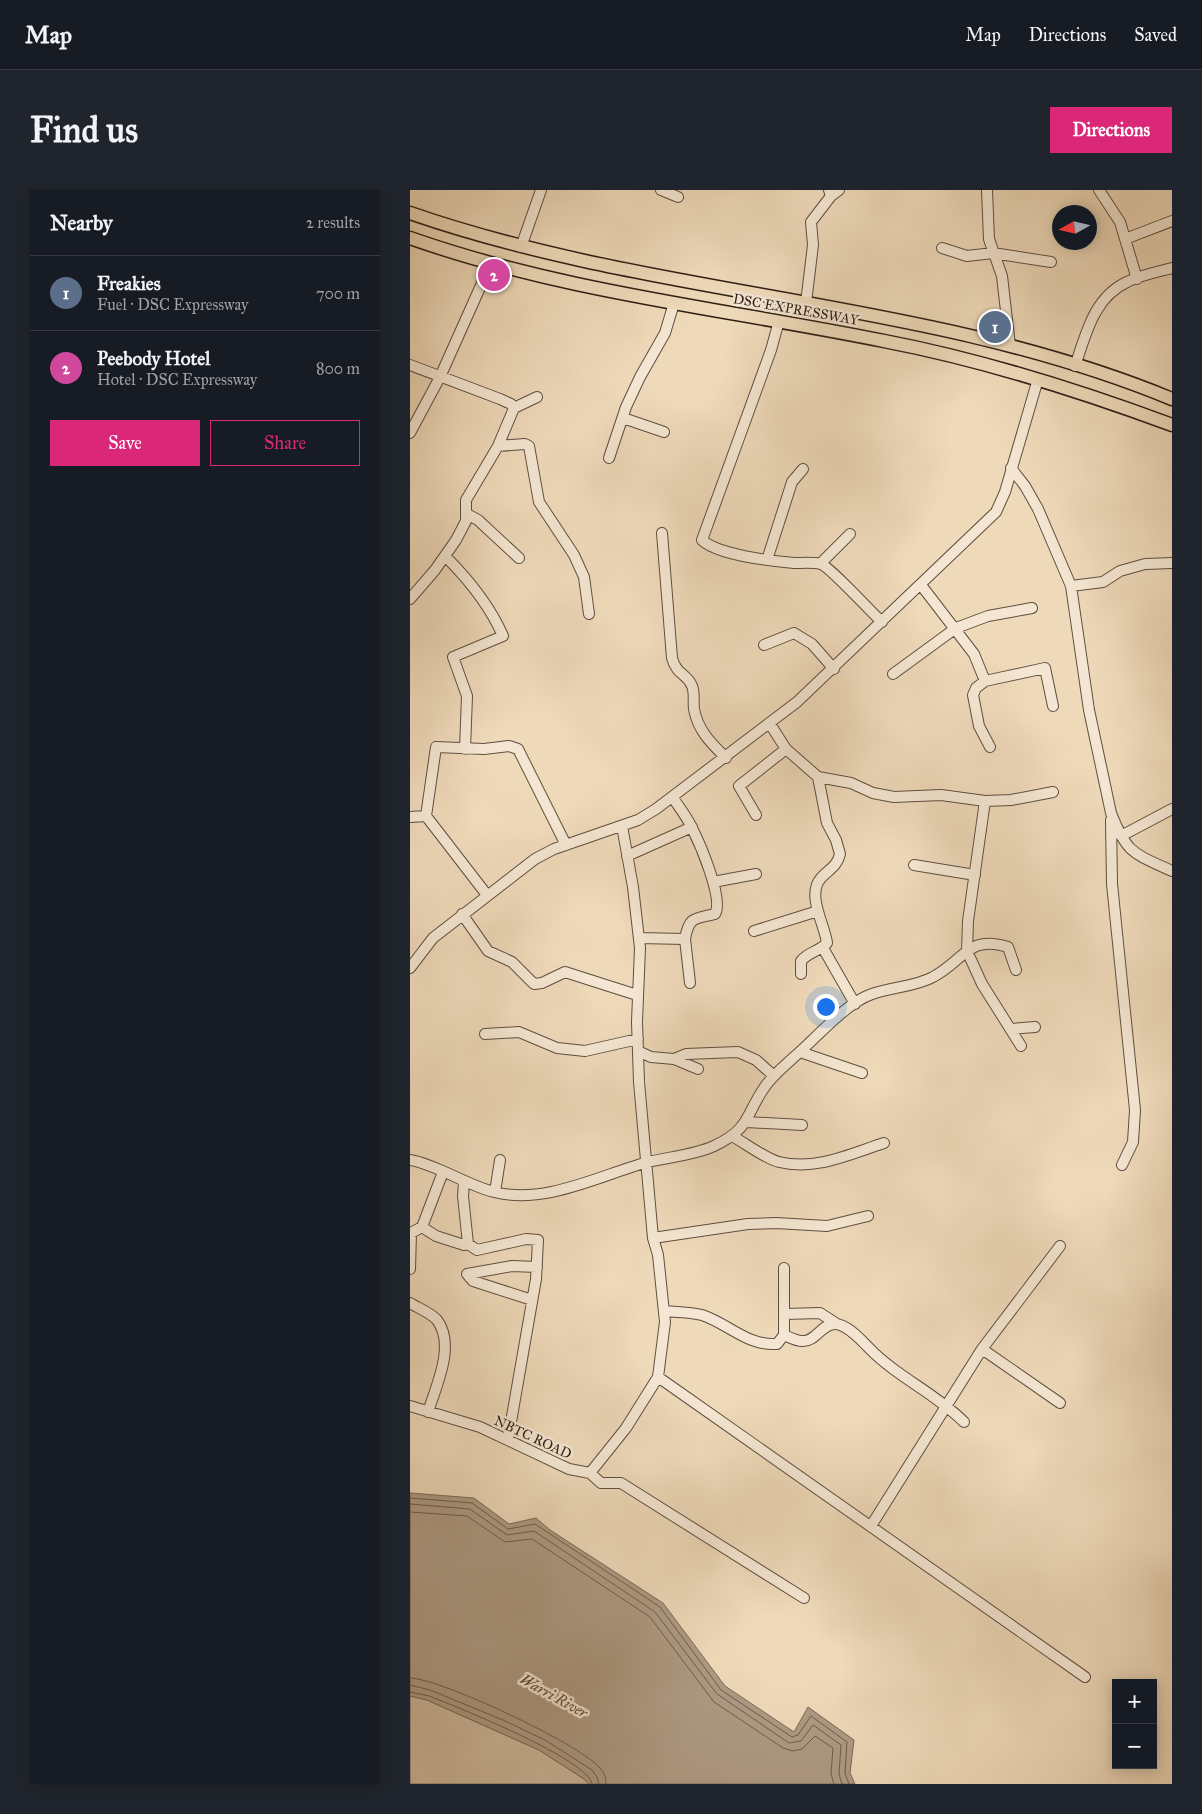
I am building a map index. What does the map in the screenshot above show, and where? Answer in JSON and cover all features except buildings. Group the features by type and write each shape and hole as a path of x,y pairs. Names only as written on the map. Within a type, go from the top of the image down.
{"main road":[{"name":"DSC EXPRESSWAY","path":"410,213 521,247 648,275 910,322 1010,346 1172,399"},
{"name":"DSC EXPRESSWAY","path":"410,238 491,263 616,292 887,341 1038,378 1172,425"}],"street":[{"path":"521,247 540,190"},
{"path":"661,190 678,197"},
{"path":"987,190 987,225 993,253 1002,276 1010,346"},
{"path":"1099,190 1120,222 1137,279"},
{"path":"806,303 814,245 811,222 833,192"},
{"path":"1125,239 1172,221"},
{"path":"942,248 966,256 993,253 1051,262"},
{"path":"410,433 440,377 491,263"},
{"path":"1075,366 1093,315 1106,296 1127,282 1172,268"},
{"path":"609,458 640,377 666,333 674,303"},
{"path":"779,321 740,437 702,536 705,542 719,548 767,560 820,564 833,573 882,622"},
{"path":"410,365 500,399 511,404 514,408"},
{"path":"412,961 433,938 535,859 566,845 638,820 672,798 770,724 834,669 996,512 1005,492 1038,378"},
{"path":"411,597 446,557 466,521 466,500 498,446 514,408 537,396"},
{"path":"623,418 664,432"},
{"path":"498,446 529,446 539,502 574,555 584,577 589,614"},
{"path":"1011,468 1038,509 1071,586 1090,710 1111,813 1112,884 1136,1110 1133,1142 1122,1165"},
{"path":"767,560 792,482 803,469"},
{"path":"467,514 478,520 519,558"},
{"path":"662,534 672,658 676,669 690,680 694,689 696,718 701,731 726,758"},
{"path":"820,564 850,534"},
{"path":"446,557 464,576 496,619 503,636 452,657 464,684 467,696 465,749"},
{"path":"1071,586 1103,582 1120,570 1145,564 1172,563"},
{"path":"921,585 956,628 974,654 986,681"},
{"path":"893,674 956,628 988,616 1032,608"},
{"path":"764,645 794,633 812,644 834,669"},
{"path":"990,747 979,726 973,695 976,688 986,681 1045,668 1052,706"},
{"path":"770,724 786,749 818,778 851,783 881,796 941,795 985,801 1011,800 1053,792"},
{"path":"487,895 426,816 436,747 465,749 509,746 518,749 566,845"},
{"path":"756,815 739,786 786,749"},
{"path":"802,974 801,961 805,956 823,948 827,943 818,911 817,885 821,878 832,869 840,854 836,840 827,823 818,778"},
{"path":"672,798 692,827 713,882 717,911 715,914 690,921 687,924 685,939 690,983"},
{"path":"985,801 968,921 968,950 982,984 1020,1046"},
{"path":"1121,836 1172,809"},
{"path":"1111,813 1121,836 1133,853 1172,871"},
{"path":"410,817 426,816"},
{"path":"590,1473 626,1428 658,1377 665,1322 658,1255 653,1238 639,1082 640,1052 637,995 639,938 622,826"},
{"path":"627,856 692,827"},
{"path":"914,865 975,875"},
{"path":"713,882 756,874"},
{"path":"754,931 818,911"},
{"path":"462,914 488,951 512,962 534,984 542,983 564,972 637,995"},
{"path":"639,938 685,939"},
{"path":"410,1160 464,1182 495,1192 518,1195 553,1190 597,1179 647,1162 712,1147 732,1136 746,1122 764,1087 774,1076 838,1016 870,994 932,978 952,965 976,944 1008,947 1016,970"},
{"path":"823,948 855,1004"},
{"path":"1011,1029 1036,1027"},
{"path":"485,1034 519,1032 557,1048 585,1051 638,1039"},
{"path":"640,1052 651,1057 674,1059 698,1068"},
{"path":"674,1059 686,1054 738,1052 756,1060 774,1076"},
{"path":"800,1052 862,1073"},
{"path":"746,1122 802,1125"},
{"path":"732,1136 778,1162 807,1165 825,1163 884,1143"},
{"path":"495,1192 500,1160"},
{"path":"410,1269 411,1233 422,1227 443,1172"},
{"path":"464,1182 463,1196 468,1244"},
{"path":"653,1238 748,1224 776,1223 827,1226 868,1216"},
{"path":"422,1227 436,1236 464,1245 468,1244 477,1250 526,1239 538,1240 537,1267 508,1439"},
{"path":"871,1526 982,1348 1060,1246"},
{"path":"532,1300 473,1281 467,1274 512,1266 537,1267"},
{"path":"780,1343 784,1314 784,1268"},
{"path":"410,1303 436,1319 442,1332 444,1346 442,1367 428,1412"},
{"path":"664,1311 702,1315 746,1339 768,1344 810,1340 827,1325 837,1324"},
{"path":"784,1314 820,1313 856,1335 884,1364 947,1405 964,1422"},
{"path":"982,1348 1060,1403"},
{"path":"658,1377 1084,1676"},
{"name":"NBTC ROAD","path":"410,1406 480,1427 569,1469 590,1473 601,1483 621,1483 804,1598"}],"shaded area":[{"path":"410,1696 427,1700 539,1750 589,1784 410,1784"}],"water":[{"name":"Warri River","path":"410,1493 474,1498 509,1524 536,1518 550,1530 663,1603 725,1686 794,1732 808,1707 854,1740 850,1773 855,1784 589,1784 539,1750 427,1700 410,1696"}],"place":[{"name":"Peebody Hotel","path":"494,275"},
{"name":"Freakies","path":"995,327"}]}
